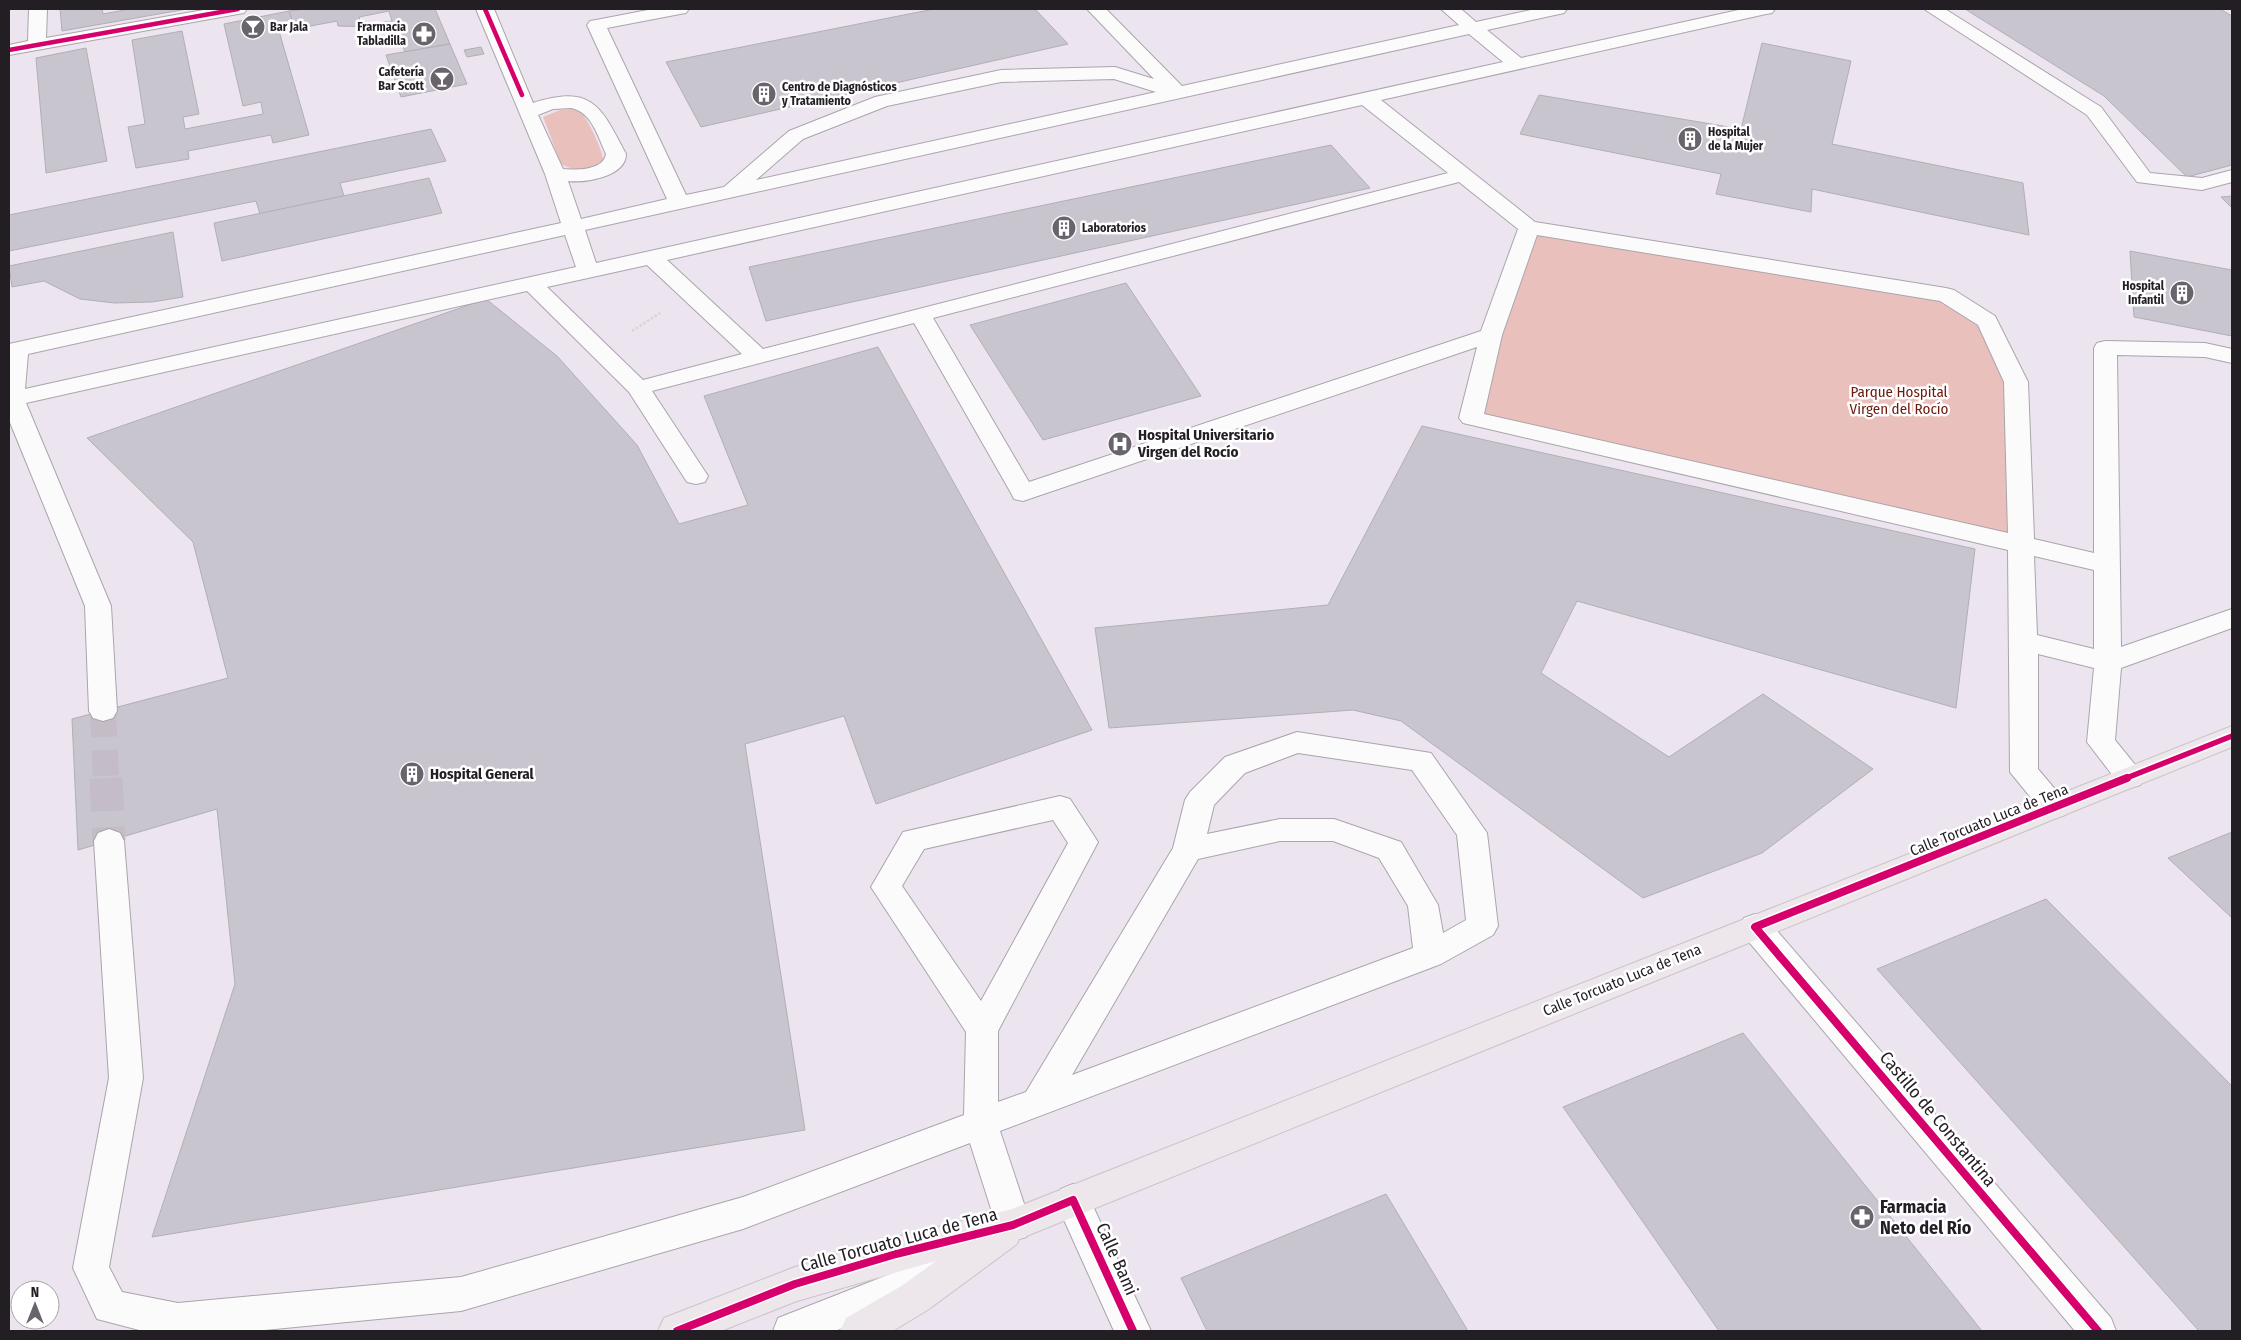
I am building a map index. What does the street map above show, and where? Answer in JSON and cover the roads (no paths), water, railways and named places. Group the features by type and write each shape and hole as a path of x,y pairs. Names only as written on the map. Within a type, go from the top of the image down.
{"main road":[{"name":"Calle Torcuato Luca de Tena","path":"677,1331 795,1284 896,1254 1013,1224 2232,736"},
{"name":"Calle Torcuato Luca de Tena","path":"859,1331 916,1297 1013,1224"}],"street":[{"path":"37,45 38,9"},
{"path":"9,50 238,9"},
{"path":"485,9 555,174 588,271"},
{"path":"678,203 596,25 680,9"},
{"path":"1096,9 1178,93"},
{"path":"1450,9 1475,27 1516,63"},
{"path":"103,711 98,606 10,399 13,350 1558,9"},
{"path":"10,399 1766,9"},
{"path":"1933,9 2094,111 2144,178 2202,184 2232,176"},
{"path":"730,192 796,134 882,101 1001,76 1096,73 1115,73 1178,93"},
{"path":"1366,98 1529,227 1946,295 1987,321 2016,382 2024,641 2024,772 2055,807"},
{"path":"525,103 547,105 568,102 585,107 597,117 616,154 616,160 602,172 590,175 555,174"},
{"path":"638,388 1463,175"},
{"path":"1529,227 1491,335 1471,418 2107,565"},
{"path":"651,257 758,357"},
{"path":"532,284 638,388 696,476"},
{"path":"920,315 1022,494 1491,335"},
{"path":"2130,777 2100,742 2108,662 2105,348 2206,350 2232,356"},
{"path":"2024,641 2108,662 2232,618"},
{"path":"109,841 126,1078 91,1268 110,1307 178,1321 461,1294 743,1212 1036,1104 1430,955 1482,926 1472,832 1421,761 1297,742 1235,765 1200,800 1188,850 1036,1104"},
{"path":"982,1030 886,887 914,840 1060,807 1083,842 982,1030 981,1124 1013,1224"},
{"path":"1188,850 1280,830 1334,830 1390,850 1423,905 1430,955"},
{"name":"Castillo de Constantina","path":"1755,927 2098,1331"},
{"name":"Calle Bami","path":"1073,1200 1133,1331"},
{"path":"791,1331 967,1260"}],"tunnel":[{"path":"103,711 106,779"},
{"path":"106,778 109,841"}],"place":[{"name":"Bar Jala","path":"253,27"},
{"name":"Frarmacia Tabladilla","path":"424,34"},
{"name":"Cafetería Bar Scott","path":"442,79"},
{"name":"Centro de Diagnósticos y Tratamiento","path":"764,94"},
{"name":"Hospital de la Mujer","path":"1690,139"},
{"name":"Laboratorios","path":"1064,228"},
{"name":"Hospital Infantil","path":"2182,293"},
{"name":"Hospital Universitario Virgen del Rocío","path":"1120,444"},
{"name":"Hospital General","path":"412,774"},
{"name":"Farmacia Neto del Río","path":"1862,1217"}],"park label":[{"name":"Parque Hospital Virgen del Rocío","path":"1899,400"}]}
